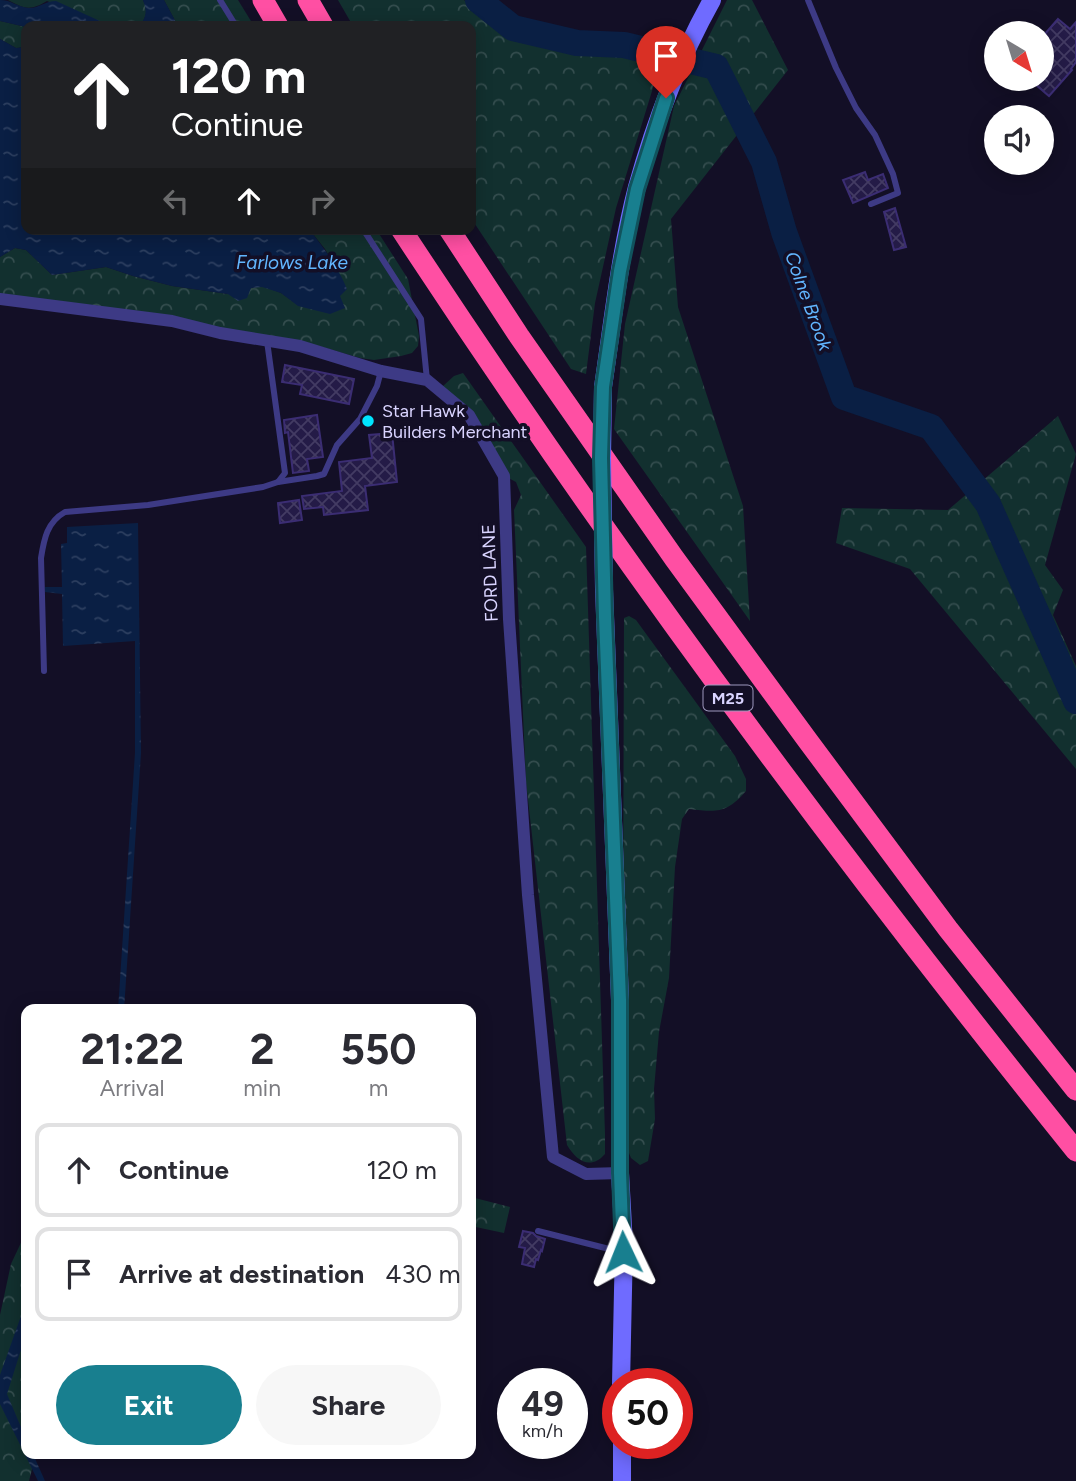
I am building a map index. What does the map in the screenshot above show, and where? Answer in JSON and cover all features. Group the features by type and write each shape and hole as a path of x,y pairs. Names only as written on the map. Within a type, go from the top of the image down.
{"highway":[{"path":"263,0 275,21"},
{"path":"308,0 320,21"},
{"name":"M25","path":"405,235 480,349 732,705 953,998 1076,1151"},
{"name":"M25","path":"453,235 519,336 682,569 940,918 1076,1090"}],"main road":[{"path":"621,1368 623,1252 620,1000 604,589 601,458 603,387 620,271 637,189 670,86 712,0"},
{"path":"622,1459 622,1481"}],"street":[{"name":"FORD LANE","path":"0,299 172,321 220,333 300,346 381,371 427,380 470,415 504,476 509,619 528,895 553,1157 586,1174 620,1173"}],"lane":[{"path":"220,0 233,21"},
{"path":"808,0 851,98 875,135 893,174 898,193 871,204"},
{"path":"367,235 421,319 427,380"},
{"path":"267,340 285,473 278,482"},
{"path":"44,671 41,558 49,526 58,516 65,512 148,505 324,474 337,445 360,419 377,386 381,371"},
{"path":"538,1231 623,1252"}],"green space":[{"path":"8,0 143,0 146,14 143,21 97,21 47,1 28,8"},
{"path":"164,0 238,0 251,21 175,21"},
{"path":"338,0 464,0 489,24 548,48 623,52 660,65 616,208 595,303 586,374 571,369 476,226 476,21 350,21"},
{"path":"727,0 752,0 788,70 671,219 678,307 743,506 750,621 614,429 625,324 674,106"},
{"path":"0,21 21,26 21,48 16,48 0,39"},
{"path":"314,235 380,235 408,279 419,336 418,346 412,353 374,360 319,346 0,297 0,257 15,248 26,250 52,275 106,267 172,286 228,294 262,286 281,293 299,306 340,296 342,279"},
{"path":"463,373 586,547 605,1134 605,1154 589,1163 579,1159 567,1145 526,782 514,510 521,495 516,482 505,476 443,386 454,376"},
{"path":"1058,416 1076,454 1045,565 1063,590 1053,615 1076,666 1076,769 910,569 836,543 842,508 948,510"},
{"path":"629,616 636,620 735,756 746,779 746,791 727,808 714,811 689,809 682,819 675,867 669,978 659,1032 654,1089 655,1119 648,1161 640,1165 631,1158 627,1148 623,943 624,618"},
{"path":"476,1198 510,1207 504,1233 476,1227"},
{"path":"21,1243 21,1459 35,1459 29,1481 0,1481 0,1315 11,1264"}],"water":[{"path":"0,0 28,8 56,1 100,21 21,21 21,26 0,21"},
{"path":"143,0 164,0 175,21 143,21"},
{"name":"Farlows Lake","path":"0,39 16,48 21,48 21,235 313,235 347,289 340,296 345,308 330,314 298,306 281,293 262,287 251,288 247,298 238,301 228,294 172,286 106,267 52,275 26,250 15,248 0,257"},
{"path":"138,523 141,753 124,1004 118,1004 135,753 135,641 63,646 62,594 45,592 45,587 62,587 61,544 67,543 67,527"},
{"path":"21,1316 21,1350 7,1394 21,1427 21,1447 0,1404 0,1375"},
{"path":"27,1459 35,1459 45,1481 38,1481"}],"building":[{"path":"1058,19 1070,29 1076,22 1076,62 1054,90 1054,24"},
{"path":"865,172 868,180 883,174 888,188 853,203 843,180"},
{"path":"895,208 906,247 894,250 884,212"},
{"path":"285,365 354,379 349,404 300,394 302,385 282,382"},
{"path":"317,415 323,457 307,459 309,471 293,473 284,420"},
{"path":"392,433 397,482 365,486 368,510 324,515 323,507 304,509 302,496 342,491 339,462 372,458 369,435"},
{"path":"299,500 302,520 280,523 278,503"},
{"path":"523,1231 545,1239 534,1267 522,1264 525,1248 519,1247"}],"waterway":[{"name":"Colne Brook","path":"478,0 513,28 577,43 624,45 716,67 764,162 784,232 844,397 931,427 988,504 1076,701"}],"place":[{"name":"Star Hawk Builders Merchant","path":"368,421"}],"route":[{"path":"623,1252 620,1000 601,458 603,387 620,271 637,189 666,98"}]}
